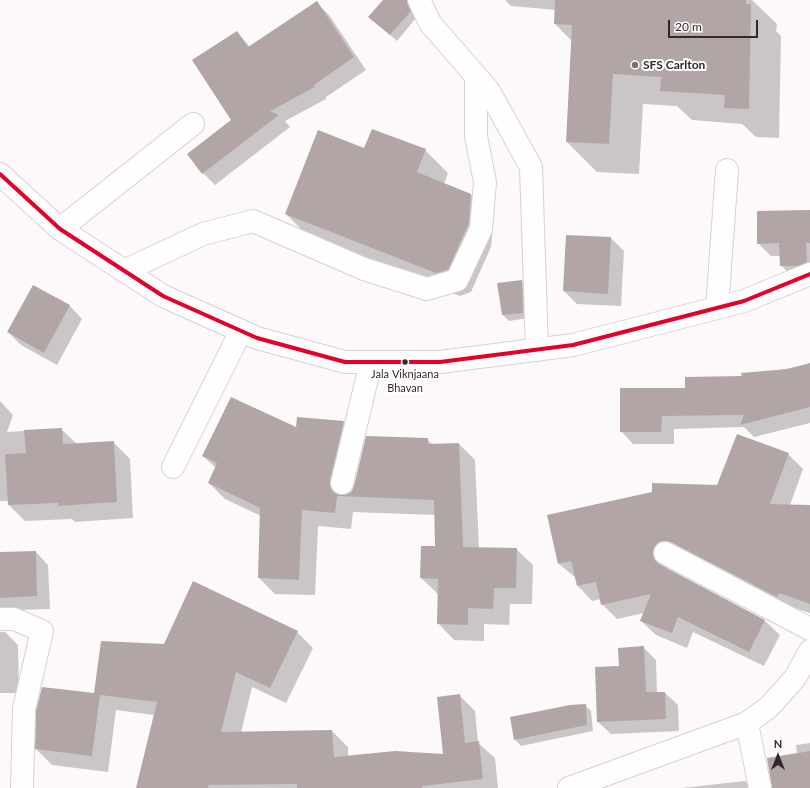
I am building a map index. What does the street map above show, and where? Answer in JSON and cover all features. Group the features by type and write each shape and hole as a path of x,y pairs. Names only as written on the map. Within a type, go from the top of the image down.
{"street":[{"path":"419,0 430,23 489,91 531,167 537,350"},
{"path":"124,271 203,234 253,221 364,269 427,290 457,280 481,229 485,182 476,136 476,76"},
{"path":"60,229 193,124"},
{"path":"717,308 727,170"},
{"path":"1,179 60,229 163,296 257,338 346,362 440,362 573,345 744,301 810,274"},
{"path":"173,467 241,331"},
{"path":"342,483 371,362"},
{"path":"665,553 810,629"},
{"path":"0,619 14,619 42,631 24,709 22,788"},
{"path":"569,788 747,722 803,680 810,651"},
{"path":"747,722 760,788"}],"building":[{"path":"383,0 407,0 411,11 390,35 368,17"},
{"name":"SFS Carlton","path":"555,0 746,0 746,4 751,4 749,109 724,108 725,95 660,91 661,77 613,74 609,144 566,142 572,25 554,24"},
{"path":"317,1 354,57 314,85 315,87 270,111 279,115 202,174 187,154 231,120 192,60 237,31 248,47"},
{"path":"372,129 426,149 417,172 471,194 469,223 448,270 436,273 285,214 318,130 364,148"},
{"path":"810,210 810,243 806,243 807,262 798,266 780,266 779,243 757,244 757,211"},
{"path":"566,235 611,237 608,294 563,291"},
{"path":"522,280 523,313 502,315 497,283"},
{"path":"33,285 70,305 44,353 7,332"},
{"path":"810,363 810,407 740,425 744,415 662,416 661,432 620,432 620,388 685,388 685,377 742,376 741,373 788,369"},
{"path":"231,397 296,427 297,417 344,421 330,480 330,486 333,492 339,495 345,495 351,492 354,486 366,436 428,438 428,444 459,443 463,547 517,548 516,588 494,588 493,609 468,608 468,625 437,624 438,579 420,578 421,546 435,546 434,500 337,496 335,513 302,510 299,580 258,578 260,508 208,483 217,463 202,456"},
{"path":"62,428 63,444 114,441 117,502 58,506 58,503 8,505 5,454 26,453 24,430"},
{"path":"737,434 789,453 770,504 810,505 810,604 779,593 777,597 671,542 659,542 654,548 653,554 654,559 659,564 765,620 749,652 678,617 672,633 640,621 651,594 601,605 596,582 577,586 571,561 558,564 547,515 652,492 652,483 717,485"},
{"path":"36,551 37,596 0,598 0,552"},
{"path":"193,581 298,631 270,688 236,672 221,732 332,730 334,757 395,751 443,754 437,697 460,694 465,743 479,741 483,779 422,786 422,788 297,788 297,784 209,785 208,788 136,788 157,702 100,695 92,756 35,749 36,711 42,687 94,693 101,641 164,644"},
{"path":"644,646 646,692 665,692 666,719 597,722 595,667 619,666 618,648"},
{"path":"586,704 587,725 514,740 510,717 570,705"},
{"path":"810,751 810,788 772,788 767,758"}],"transit line":[{"path":"0,174 60,229 163,296 257,338 345,362 440,362 573,345 744,301 810,274"}],"place":[{"name":"SFS Carlton","path":"635,65"},
{"name":"Jala Viknjaana Bhavan","path":"405,362"}]}
